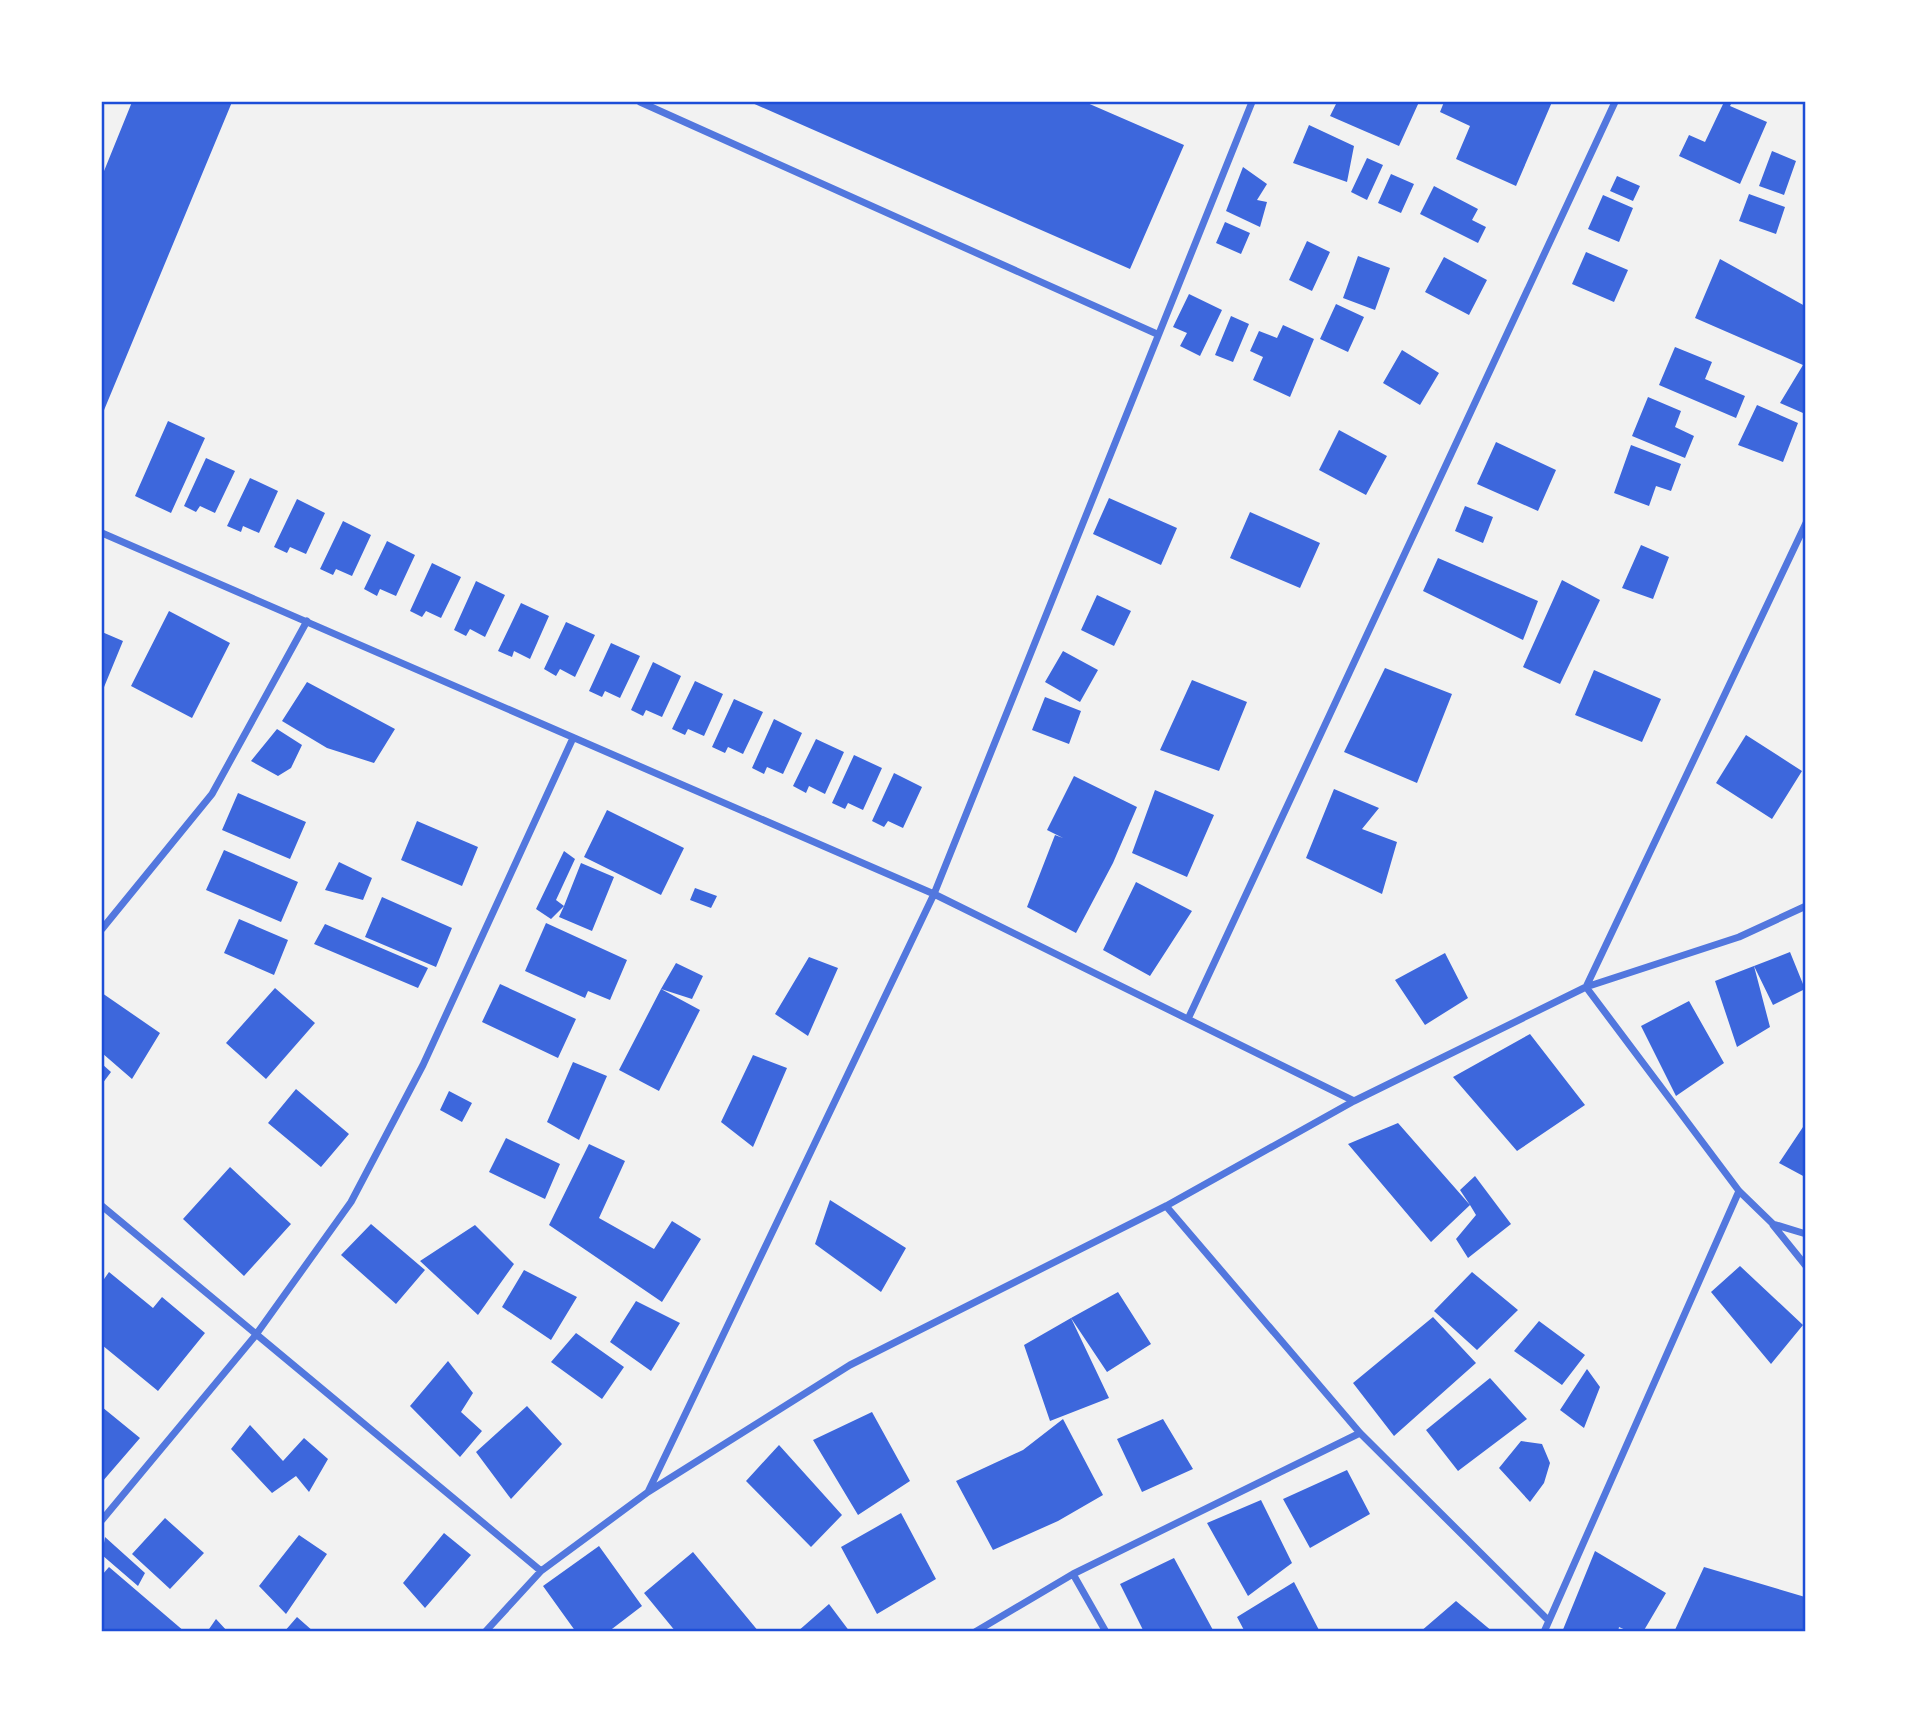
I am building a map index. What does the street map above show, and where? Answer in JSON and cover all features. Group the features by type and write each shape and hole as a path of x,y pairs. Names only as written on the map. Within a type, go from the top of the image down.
{"street":[{"path":"640,102 1157,334"},
{"path":"648,1492 934,894 1252,102"},
{"path":"1188,1019 1615,102"},
{"path":"1586,987 1805,523"},
{"path":"102,533 934,894 1354,1101"},
{"path":"102,929 212,794 307,621"},
{"path":"102,1520 255,1336 358,1191 423,1065 573,738"},
{"path":"485,1632 541,1571 648,1492 850,1365 1166,1206 1354,1101 1586,987 1739,937 1805,906"},
{"path":"1586,987 1739,1191 1773,1224 1805,1266"},
{"path":"1544,1632 1739,1191"},
{"path":"102,1206 255,1336 541,1571"},
{"path":"1166,1206 1360,1433 1548,1620"},
{"path":"1773,1224 1805,1234"},
{"path":"975,1632 1073,1574 1360,1433"},
{"path":"1073,1574 1106,1632"}],"building":[{"path":"132,102 232,102 102,415 102,176"},
{"path":"750,102 1085,102 1184,145 1130,269"},
{"path":"1337,102 1419,102 1399,146 1330,116"},
{"path":"1444,102 1552,102 1516,186 1456,159 1470,126 1440,112"},
{"path":"1724,102 1732,102 1730,106 1767,122 1740,184 1679,156 1689,135 1705,142"},
{"path":"1309,125 1354,146 1347,182 1293,163"},
{"path":"1772,151 1796,161 1784,195 1759,186"},
{"path":"1367,158 1383,165 1367,200 1351,192"},
{"path":"1243,167 1267,184 1257,200 1267,202 1260,227 1226,211"},
{"path":"1391,174 1414,184 1401,213 1378,203"},
{"path":"1617,176 1640,186 1633,201 1610,191"},
{"path":"1434,186 1478,209 1472,220 1486,227 1478,243 1420,214"},
{"path":"1749,194 1785,207 1776,234 1739,221"},
{"path":"1603,195 1633,208 1619,242 1588,229"},
{"path":"1225,222 1250,233 1241,254 1216,243"},
{"path":"1307,241 1330,252 1312,291 1289,280"},
{"path":"1586,252 1628,270 1614,302 1572,284"},
{"path":"1358,256 1390,268 1375,310 1343,298"},
{"path":"1444,257 1487,280 1469,315 1425,292"},
{"path":"1720,259 1805,306 1803,413 1780,403 1803,365 1695,318"},
{"path":"1189,294 1222,310 1200,356 1180,346 1187,333 1173,327"},
{"path":"1336,304 1364,317 1348,352 1320,339"},
{"path":"1231,316 1249,324 1233,362 1215,355"},
{"path":"1283,325 1314,339 1290,397 1253,380 1263,357 1250,351 1259,331 1277,338"},
{"path":"1675,347 1712,362 1705,379 1745,396 1736,418 1659,385"},
{"path":"1402,350 1439,373 1420,405 1383,383"},
{"path":"1648,397 1681,411 1675,427 1694,436 1685,458 1632,436"},
{"path":"1757,405 1798,423 1783,462 1738,445"},
{"path":"168,421 205,438 171,513 135,496"},
{"path":"1339,430 1387,456 1366,495 1319,470"},
{"path":"1496,442 1556,470 1538,511 1477,484"},
{"path":"1631,445 1681,464 1671,491 1656,486 1649,506 1614,493"},
{"path":"206,458 235,471 215,513 200,506 196,512 184,506"},
{"path":"250,478 278,491 259,533 243,526 241,532 227,526"},
{"path":"1109,498 1177,528 1161,565 1093,534"},
{"path":"297,499 325,513 306,554 290,547 287,553 274,547"},
{"path":"1465,506 1493,517 1483,543 1455,531"},
{"path":"1250,512 1320,543 1300,588 1230,558"},
{"path":"343,521 371,535 352,576 336,569 333,575 320,569"},
{"path":"387,541 415,555 396,596 380,589 377,596 364,589"},
{"path":"1641,545 1669,557 1653,599 1622,588"},
{"path":"1438,558 1538,601 1523,640 1423,591"},
{"path":"432,563 461,577 441,618 426,611 422,617 410,611"},
{"path":"1562,580 1600,600 1560,684 1523,667"},
{"path":"476,581 505,595 485,637 470,629 466,636 454,630"},
{"path":"1097,595 1131,611 1114,646 1081,630"},
{"path":"521,603 549,616 530,659 514,651 512,657 498,651"},
{"path":"169,611 230,643 192,718 131,686"},
{"path":"566,622 595,635 575,677 560,669 556,676 544,669"},
{"path":"102,632 123,641 102,692"},
{"path":"611,643 640,656 620,698 605,691 602,697 589,691"},
{"path":"1063,651 1098,670 1080,702 1045,682"},
{"path":"653,662 681,676 662,717 646,710 643,716 631,710"},
{"path":"1385,668 1452,694 1417,783 1344,752"},
{"path":"1594,670 1661,699 1642,742 1575,715"},
{"path":"1192,680 1247,702 1219,771 1160,750"},
{"path":"695,681 723,694 704,736 688,729 685,735 672,729"},
{"path":"307,682 395,729 374,763 327,748 282,721"},
{"path":"1045,697 1081,711 1069,744 1032,730"},
{"path":"734,699 763,712 743,754 728,747 725,753 712,747"},
{"path":"774,719 802,733 783,774 767,767 764,774 752,768"},
{"path":"277,729 302,745 291,768 278,776 251,761"},
{"path":"1746,735 1802,771 1772,819 1716,783"},
{"path":"816,739 844,752 825,794 809,786 806,793 793,786"},
{"path":"854,755 882,768 863,810 848,803 845,809 832,803"},
{"path":"894,773 922,787 903,828 888,821 884,827 872,821"},
{"path":"1074,776 1137,807 1113,863 1076,933 1027,907 1055,835 1063,838 1047,830"},
{"path":"1334,789 1379,808 1362,829 1397,842 1382,894 1306,858"},
{"path":"1155,790 1214,815 1187,877 1132,853"},
{"path":"238,793 306,822 290,859 222,830"},
{"path":"607,810 684,848 661,895 584,857"},
{"path":"417,821 478,847 462,886 401,860"},
{"path":"224,850 298,882 281,922 206,890"},
{"path":"564,851 575,859 556,900 564,906 551,919 536,909"},
{"path":"339,862 372,878 363,900 325,890"},
{"path":"581,863 614,877 592,931 559,917"},
{"path":"1136,882 1192,911 1150,976 1103,950"},
{"path":"695,888 717,896 711,908 690,900"},
{"path":"382,897 452,928 436,967 365,937"},
{"path":"239,919 288,940 274,975 224,953"},
{"path":"546,923 627,960 610,1000 588,991 585,998 525,971"},
{"path":"325,924 428,968 418,988 314,944"},
{"path":"1790,952 1805,989 1773,1005 1754,966"},
{"path":"1445,953 1468,998 1425,1025 1395,980"},
{"path":"809,957 838,968 808,1036 775,1014"},
{"path":"676,963 703,976 692,999 661,989"},
{"path":"1754,966 1770,1027 1737,1047 1715,981"},
{"path":"500,984 576,1019 558,1058 482,1022"},
{"path":"275,988 315,1023 266,1079 226,1043"},
{"path":"661,989 700,1010 659,1091 619,1070"},
{"path":"102,993 160,1033 132,1079 102,1053"},
{"path":"1689,1001 1724,1063 1676,1096 1641,1026"},
{"path":"1530,1034 1585,1105 1517,1151 1453,1077"},
{"path":"753,1055 787,1068 753,1147 721,1122"},
{"path":"573,1062 607,1076 579,1140 547,1122"},
{"path":"102,1064 111,1072 102,1084"},
{"path":"296,1089 349,1134 321,1167 268,1123"},
{"path":"449,1091 472,1103 462,1122 440,1110"},
{"path":"1398,1123 1470,1205 1431,1242 1348,1144"},
{"path":"1805,1124 1805,1177 1779,1163"},
{"path":"506,1138 560,1164 545,1199 489,1172"},
{"path":"589,1144 625,1161 599,1218 654,1249 672,1221 701,1239 662,1302 549,1225"},
{"path":"230,1167 291,1224 244,1276 183,1219"},
{"path":"1475,1176 1511,1224 1468,1258 1456,1239 1476,1215 1460,1190"},
{"path":"830,1200 906,1248 881,1292 815,1244"},
{"path":"371,1224 425,1270 396,1304 341,1255"},
{"path":"475,1225 514,1264 478,1315 420,1261"},
{"path":"1740,1266 1803,1325 1771,1364 1711,1292"},
{"path":"524,1270 577,1297 551,1340 502,1307"},
{"path":"109,1272 153,1308 162,1297 205,1333 158,1391 102,1345 102,1282"},
{"path":"1472,1272 1518,1310 1477,1350 1434,1311"},
{"path":"1118,1292 1151,1344 1107,1372 1071,1318"},
{"path":"636,1301 680,1323 651,1371 610,1342"},
{"path":"1433,1317 1476,1363 1394,1436 1353,1383"},
{"path":"1071,1318 1109,1398 1050,1421 1024,1345"},
{"path":"1539,1321 1585,1355 1562,1385 1514,1351"},
{"path":"576,1333 624,1367 602,1399 551,1362"},
{"path":"448,1361 473,1393 461,1412 482,1431 460,1457 410,1406"},
{"path":"1587,1369 1600,1387 1584,1428 1560,1410"},
{"path":"1490,1378 1527,1419 1458,1471 1426,1430"},
{"path":"527,1406 562,1444 511,1499 476,1452"},
{"path":"102,1407 140,1438 102,1482"},
{"path":"872,1412 910,1481 858,1515 813,1440"},
{"path":"1063,1419 1103,1495 1058,1521 993,1550 956,1481 1023,1450"},
{"path":"1163,1419 1193,1469 1142,1492 1117,1439"},
{"path":"250,1425 283,1461 304,1438 328,1459 309,1492 296,1476 272,1493 231,1449"},
{"path":"1521,1441 1542,1444 1550,1463 1544,1483 1530,1502 1499,1468"},
{"path":"779,1445 842,1515 811,1547 746,1481"},
{"path":"1347,1470 1370,1514 1310,1548 1283,1499"},
{"path":"1261,1500 1292,1563 1248,1596 1207,1523"},
{"path":"901,1513 936,1579 877,1614 841,1547"},
{"path":"165,1518 204,1553 170,1589 132,1554"},
{"path":"444,1533 471,1555 425,1608 403,1583"},
{"path":"299,1535 327,1554 286,1614 259,1586"},
{"path":"105,1537 145,1573 138,1586 102,1555"},
{"path":"599,1546 642,1606 608,1632 576,1632 543,1586"},
{"path":"1595,1551 1666,1593 1643,1632 1630,1632 1619,1627 1618,1632 1562,1632"},
{"path":"693,1552 759,1632 676,1632 644,1593"},
{"path":"1174,1558 1214,1632 1144,1632 1120,1584"},
{"path":"109,1567 185,1632 102,1632 102,1575"},
{"path":"1704,1567 1805,1597 1805,1632 1674,1632"},
{"path":"1294,1582 1320,1632 1245,1632 1237,1617"},
{"path":"1456,1601 1493,1632 1420,1632"},
{"path":"829,1604 850,1632 797,1632"},
{"path":"297,1617 314,1632 284,1632"},
{"path":"216,1619 228,1632 207,1632"}]}
